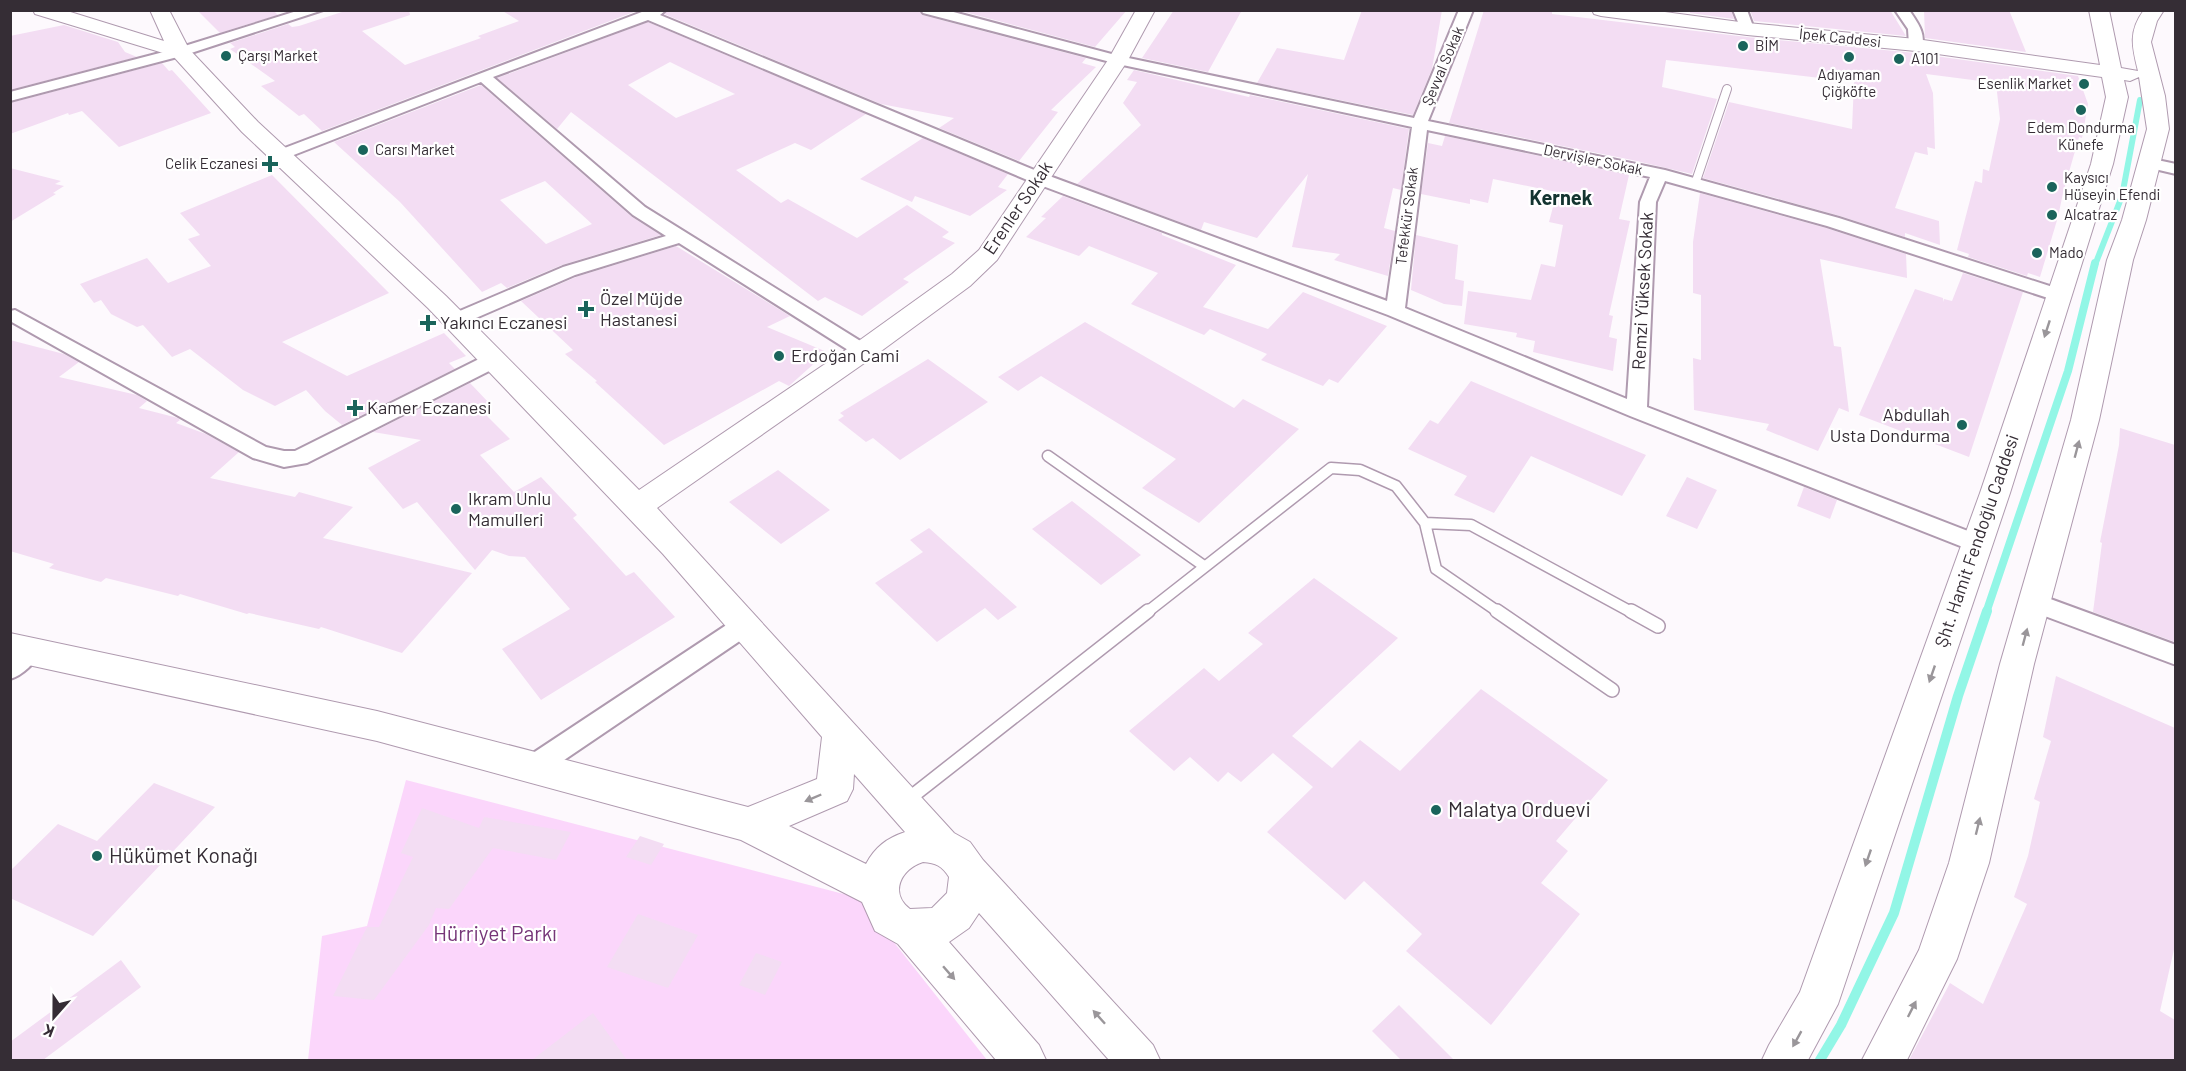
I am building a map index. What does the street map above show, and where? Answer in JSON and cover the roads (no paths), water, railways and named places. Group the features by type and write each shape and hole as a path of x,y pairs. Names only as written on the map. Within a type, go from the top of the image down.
{"main road":[{"path":"42,10 180,52"},
{"path":"159,10 180,52 250,128 455,320 637,506 746,625 939,844"},
{"name":"Erenler Sokak","path":"637,506 863,351 961,280 988,255 1118,60 1146,10"},
{"name":"İpek Caddesi","path":"1601,10 1743,20 2111,71 2149,79"},
{"path":"1884,1060 1936,959 1969,863 2034,602 2064,500 2120,260 2134,220 2162,166 2158,129 2141,42 2146,20 2155,10"},
{"name":"Şht. Hamit Fendoğlu Caddesi","path":"1785,1060 1817,1004 1977,544 2102,164 2117,97 2098,11"},
{"path":"17,656 377,726 749,825 878,890"},
{"path":"749,825 834,789 841,732"},
{"path":"924,843 939,844 953,850 964,860 969,873 970,888 965,903 956,915 942,925 926,929 911,929 898,924 887,915 880,903 878,890 880,876 897,853 910,846 924,843"},
{"path":"969,873 1138,1060"},
{"path":"911,929 1024,1060"}],"street":[{"path":"10,97 180,52 316,10"},
{"name":"Dervişler Sokak","path":"928,10 1118,60 1659,174 1833,222 2058,295"},
{"name":"Şevval Sokak","path":"1420,122 1466,10"},
{"path":"1902,10 1915,28 1916,45"},
{"path":"280,155 653,13 1038,178 1395,311 1637,411 1977,544"},
{"path":"483,76 639,211 863,351"},
{"name":"Tefekkür Sokak","path":"1395,311 1420,122"},
{"name":"Remzi Yüksek Sokak","path":"1637,411 1648,202 1659,174"},
{"path":"455,320 569,272 681,237"},
{"path":"15,315 260,453 284,459 299,458 494,360"},
{"path":"2034,602 2175,655"},
{"path":"533,767 746,625"}],"lane":[{"path":"1695,184 1727,89"},
{"path":"1048,456 1204,566"},
{"path":"903,803 1331,468 1344,467 1360,470 1396,486 1425,523 1436,569 1612,690"},
{"path":"1425,523 1472,525 1658,626"}],"waterway":[{"path":"2095,265 2122,196 2140,100"},
{"path":"1986,613 2068,371 2095,263"},
{"path":"1820,1060 1841,1025 1894,913 1958,696 1987,611"}],"place":[{"name":"BİM","path":"1743,46"},
{"name":"Çarşı Market","path":"226,56"},
{"name":"Adıyaman Çiğköfte","path":"1849,57"},
{"name":"A101","path":"1899,59"},
{"name":"Esenlik Market","path":"2084,84"},
{"name":"Edem Dondurma Künefe","path":"2081,110"},
{"name":"Carsı Market","path":"363,150"},
{"name":"Celik Eczanesi","path":"270,164"},
{"name":"Kaysıcı Hüseyin Efendi","path":"2052,187"},
{"name":"Alcatraz","path":"2052,215"},
{"name":"Mado","path":"2037,253"},
{"name":"Özel Müjde Hastanesi","path":"586,309"},
{"name":"Yakıncı Eczanesi","path":"428,323"},
{"name":"Erdoğan Cami","path":"779,356"},
{"name":"Kamer Eczanesi","path":"355,408"},
{"name":"Abdullah Usta Dondurma","path":"1962,425"},
{"name":"Ikram Unlu Mamulleri","path":"456,509"},
{"name":"Malatya Orduevi","path":"1436,810"},
{"name":"Hükümet Konağı","path":"97,856"}],"district":[{"name":"Kernek","path":"1561,198"}],"park label":[{"name":"Hürriyet Parkı","path":"495,934"}]}
